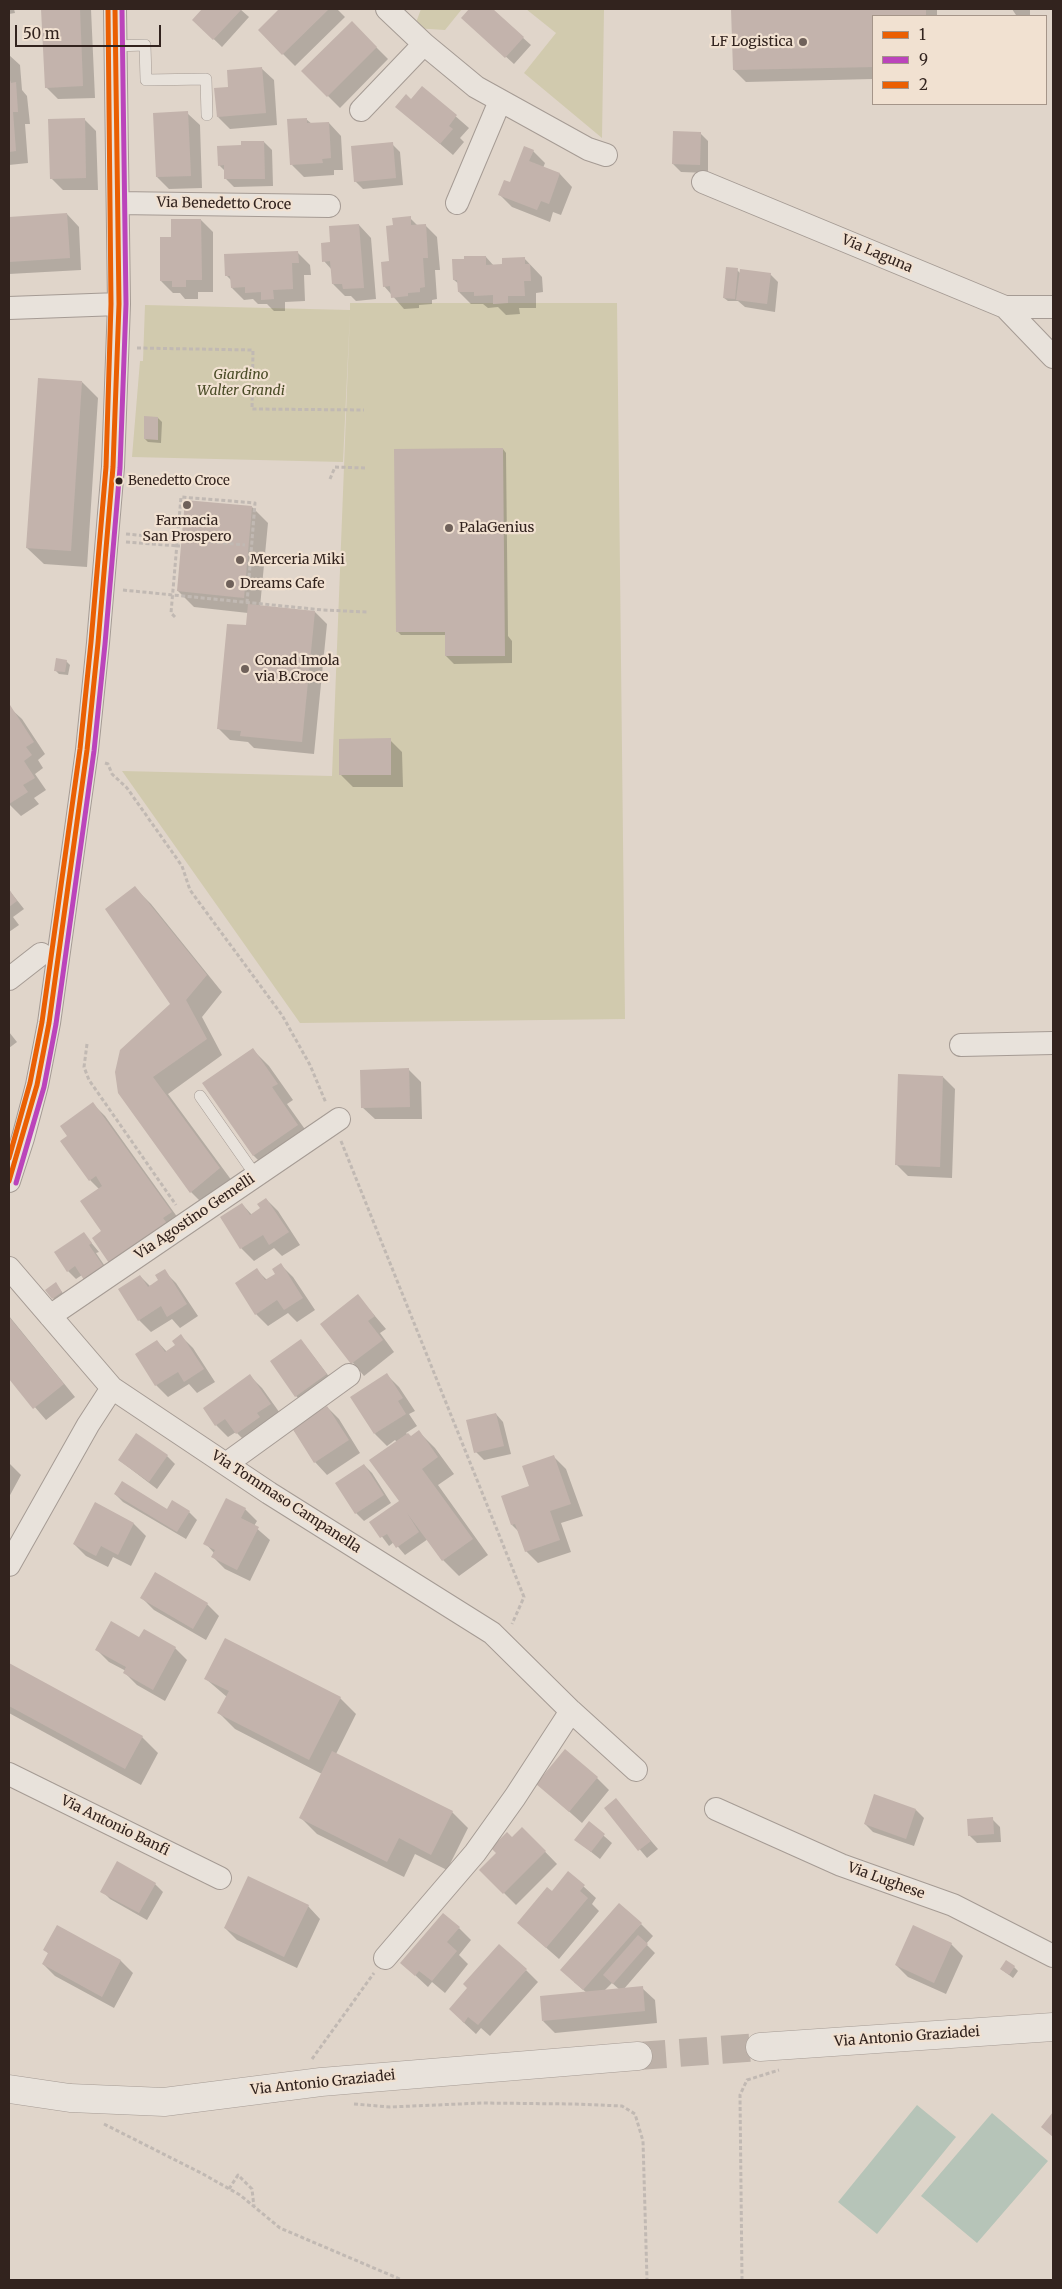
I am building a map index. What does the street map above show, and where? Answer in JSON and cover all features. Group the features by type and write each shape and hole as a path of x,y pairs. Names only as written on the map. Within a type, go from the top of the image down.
{"street":[{"path":"9,1181 24,1138 49,1023 87,750 113,467 119,304 115,9"},
{"path":"387,9 424,44 476,87 588,149 606,155"},
{"path":"361,110 424,44"},
{"path":"458,203 500,101"},
{"name":"Via Laguna","path":"704,182 1005,307 1053,307"},
{"name":"Via Benedetto Croce","path":"118,203 329,206"},
{"path":"9,308 119,304"},
{"path":"1005,307 1053,357"},
{"path":"9,978 41,954"},
{"path":"961,1045 1053,1043"},
{"name":"Via Agostino Gemelli","path":"50,1316 336,1121"},
{"name":"Via Tommaso Campanella","path":"12,1268 50,1316 112,1388 226,1464 492,1633 571,1711 636,1770"},
{"path":"226,1464 349,1375"},
{"path":"9,1565 112,1388"},
{"path":"384,1958 474,1853 514,1798 571,1711"},
{"name":"Via Antonio Banfi","path":"9,1774 220,1878"},
{"name":"Via Lughese","path":"716,1809 841,1866 953,1905 1053,1956"},
{"name":"Via Antonio Graziadei","path":"760,2047 1053,2027"},
{"name":"Via Antonio Graziadei","path":"9,2089 70,2098 164,2102 291,2086 638,2056"}],"lane":[{"path":"115,46 146,45 146,80 206,79 207,114"},
{"path":"200,1096 256,1176"}],"path":[{"path":"137,348 253,350 252,408 364,410"},
{"path":"330,479 335,467 365,468"},
{"path":"175,617 171,613 181,497 255,503 249,554 247,603"},
{"path":"124,534 245,545"},
{"path":"123,541 178,546"},
{"path":"118,590 323,610 367,612"},
{"path":"100,762 108,764 112,774 127,788 182,866 190,890 282,1016 310,1065 336,1121 524,1597 503,1644"},
{"path":"87,1044 84,1068 89,1080 188,1222"},
{"path":"291,2086 384,1958"},
{"path":"740,2095 742,2280"},
{"path":"353,2104 390,2107 482,2103 574,2104 622,2106 636,2114 644,2140 647,2280"},
{"path":"100,2122 230,2189 280,2228 402,2280"},
{"path":"230,2189 238,2175 252,2189 254,2207"}],"green space":[{"path":"421,9 462,9 445,30 414,28"},
{"path":"526,9 604,9 602,138 524,73 556,33"},
{"name":"Giardino Walter Grandi","path":"350,303 617,303 625,1019 300,1023 122,771 332,776 350,312 343,462 132,457 140,361 143,361 145,305 350,310"}],"shaded area":[{"path":"917,2105 956,2137 877,2234 838,2202"},
{"path":"992,2113 1048,2161 977,2243 921,2196"}],"building":[{"path":"41,9 80,9 83,86 45,88"},
{"path":"202,9 242,9 213,40 192,20"},
{"path":"279,9 329,9 282,55 258,30"},
{"path":"469,9 493,9 524,37 505,58 461,18"},
{"name":"LF Logistica","path":"731,9 926,9 926,15 872,15 872,67 733,70"},
{"path":"352,21 377,47 327,97 301,71"},
{"path":"262,67 266,113 217,117 214,88 228,87 227,70"},
{"path":"9,77 11,83 16,82 18,112 13,112 16,151 9,152"},
{"path":"422,86 457,115 449,126 453,129 440,144 395,107 406,94 411,99"},
{"path":"188,111 191,176 156,177 153,113"},
{"path":"85,118 86,178 50,179 48,119"},
{"path":"307,118 307,123 329,122 331,158 322,159 323,163 290,165 287,119"},
{"path":"673,131 701,132 700,165 672,164"},
{"path":"241,141 264,141 265,179 224,179 224,165 218,166 217,146 241,145"},
{"path":"393,142 396,178 354,182 351,146"},
{"path":"524,146 534,150 529,161 560,173 549,204 541,201 537,210 498,195 504,180 510,182"},
{"path":"67,213 70,258 9,262 9,217"},
{"path":"411,216 411,225 426,224 428,258 423,258 425,287 420,288 420,292 408,293 408,296 391,298 390,286 383,287 381,262 389,261 386,226 393,225 392,218"},
{"path":"171,219 201,219 202,280 186,280 186,287 172,287 172,281 160,281 160,237 171,237"},
{"path":"359,224 364,288 343,289 342,284 332,284 330,261 322,262 321,243 330,242 329,226"},
{"path":"298,251 299,263 292,263 293,289 273,290 274,299 261,300 261,292 245,293 245,287 231,288 230,276 225,276 224,254"},
{"path":"464,256 486,256 486,265 502,264 502,258 525,257 525,264 530,264 531,281 524,281 525,296 508,296 508,303 493,304 493,295 474,296 474,292 458,292 457,280 453,280 452,259 464,259"},
{"path":"726,267 738,268 735,299 723,298"},
{"path":"740,269 771,273 767,304 736,300"},
{"path":"38,378 82,381 71,551 26,548"},
{"path":"144,416 158,417 158,440 144,439"},
{"name":"PalaGenius","path":"503,448 505,656 445,656 445,632 396,632 394,449"},
{"path":"185,500 252,506 244,598 177,591"},
{"path":"248,604 315,611 302,742 240,736 241,731 217,729 227,624 246,625"},
{"path":"56,658 67,660 65,672 54,671"},
{"path":"10,705 34,742 26,747 32,755 24,761 35,778 23,785 28,792 9,804"},
{"path":"391,738 391,775 339,775 339,739"},
{"path":"135,886 207,975 186,1000 207,1039 153,1077 220,1168 190,1193 118,1093 115,1072 120,1050 170,1004 105,909"},
{"path":"9,889 17,901 9,907"},
{"path":"253,1048 278,1084 272,1087 298,1125 253,1156 202,1083"},
{"path":"409,1068 410,1107 361,1108 360,1070"},
{"path":"898,1074 943,1076 940,1167 895,1165"},
{"path":"93,1102 172,1212 163,1218 169,1226 111,1266 92,1238 101,1231 80,1201 102,1186 96,1176 89,1181 60,1141 67,1136 60,1126"},
{"path":"266,1198 289,1232 269,1245 263,1235 240,1249 220,1217 242,1203 250,1215 260,1208 257,1204"},
{"path":"84,1232 92,1243 89,1245 106,1270 86,1283 75,1266 67,1272 54,1252"},
{"path":"281,1263 303,1298 284,1310 277,1300 255,1315 235,1283 257,1268 265,1280 275,1274 272,1269"},
{"path":"165,1269 187,1304 167,1317 161,1306 138,1321 118,1289 140,1275 148,1287 158,1280 155,1275"},
{"path":"56,1282 62,1292 52,1299 45,1290"},
{"path":"358,1294 375,1316 368,1321 383,1340 351,1364 320,1324"},
{"path":"9,1317 64,1384 33,1409 9,1379"},
{"path":"181,1334 204,1369 184,1382 178,1372 155,1386 135,1354 157,1340 165,1352 175,1345 172,1341"},
{"path":"301,1339 327,1374 295,1397 270,1361"},
{"path":"387,1373 403,1398 398,1401 406,1414 374,1434 350,1397"},
{"path":"250,1374 271,1404 257,1413 260,1417 236,1434 225,1419 215,1426 203,1408"},
{"path":"327,1406 349,1440 314,1463 292,1428"},
{"path":"496,1413 504,1446 474,1453 466,1420"},
{"path":"419,1430 438,1457 422,1469 473,1539 442,1561 407,1513 419,1532 396,1548 387,1534 380,1538 369,1522 399,1501 369,1460 408,1433 411,1436"},
{"path":"136,1433 168,1455 149,1482 118,1460"},
{"path":"554,1455 571,1504 550,1511 560,1540 525,1552 515,1524 511,1525 501,1496 529,1486 522,1466"},
{"path":"364,1464 384,1495 355,1514 335,1483"},
{"path":"122,1481 167,1509 172,1500 190,1511 177,1532 114,1494"},
{"path":"226,1498 246,1508 241,1518 259,1527 237,1570 211,1557 215,1550 203,1544"},
{"path":"95,1502 134,1523 118,1555 101,1546 96,1556 73,1544"},
{"path":"155,1572 208,1603 193,1629 140,1598"},
{"path":"111,1621 139,1637 144,1629 176,1647 153,1690 123,1673 126,1667 95,1650"},
{"path":"225,1638 341,1697 309,1760 217,1713 229,1691 204,1679"},
{"path":"9,1663 143,1736 125,1769 9,1706"},
{"path":"565,1749 598,1777 569,1812 536,1784"},
{"path":"332,1751 453,1811 431,1855 399,1838 387,1862 299,1818"},
{"path":"874,1794 916,1809 906,1839 864,1824"},
{"path":"616,1798 651,1841 638,1851 604,1808"},
{"path":"993,1817 994,1834 968,1836 967,1819"},
{"path":"589,1821 605,1834 591,1852 574,1840"},
{"path":"522,1827 546,1851 503,1894 479,1870 496,1853 491,1848 507,1832 512,1837"},
{"path":"117,1861 156,1883 139,1913 100,1892"},
{"path":"568,1871 585,1885 580,1891 588,1898 546,1948 517,1923 547,1887 552,1891"},
{"path":"248,1876 309,1905 284,1957 224,1928"},
{"path":"619,1903 642,1923 583,1990 560,1970"},
{"path":"443,1913 460,1927 447,1942 457,1951 432,1981 419,1971 415,1976 400,1963"},
{"path":"57,1925 121,1960 102,1997 42,1964 48,1953 43,1950"},
{"path":"913,1925 952,1943 934,1983 895,1965"},
{"path":"638,1935 648,1944 613,1984 603,1975"},
{"path":"499,1944 527,1969 478,2025 468,2017 464,2023 449,2009 467,1988 463,1984"},
{"path":"1006,1960 1015,1966 1009,1975 1000,1969"},
{"path":"643,1986 645,2011 542,2021 540,1996"},
{"path":"1053,2112 1053,2137 1041,2127"}],"tunnel":[{"path":"638,2056 760,2047"}],"transit line":[{"name":"2","path":"9,1158 30,1083 42,1022 80,749 91,642 106,467 111,304 108,9"},
{"name":"1","path":"9,1181 37,1085 49,1023 87,750 98,643 113,467 119,304 115,9"},
{"name":"9","path":"16,1183 44,1087 56,1024 94,751 105,644 120,468 126,304 122,9"}],"place":[{"name":"LF Logistica","path":"803,42"},
{"name":"Benedetto Croce","path":"119,481"},
{"name":"Farmacia San Prospero","path":"187,505"},
{"name":"PalaGenius","path":"449,528"},
{"name":"Merceria Miki","path":"240,560"},
{"name":"Dreams Cafe","path":"230,584"},
{"name":"Conad Imola via B.Croce","path":"245,669"}]}
